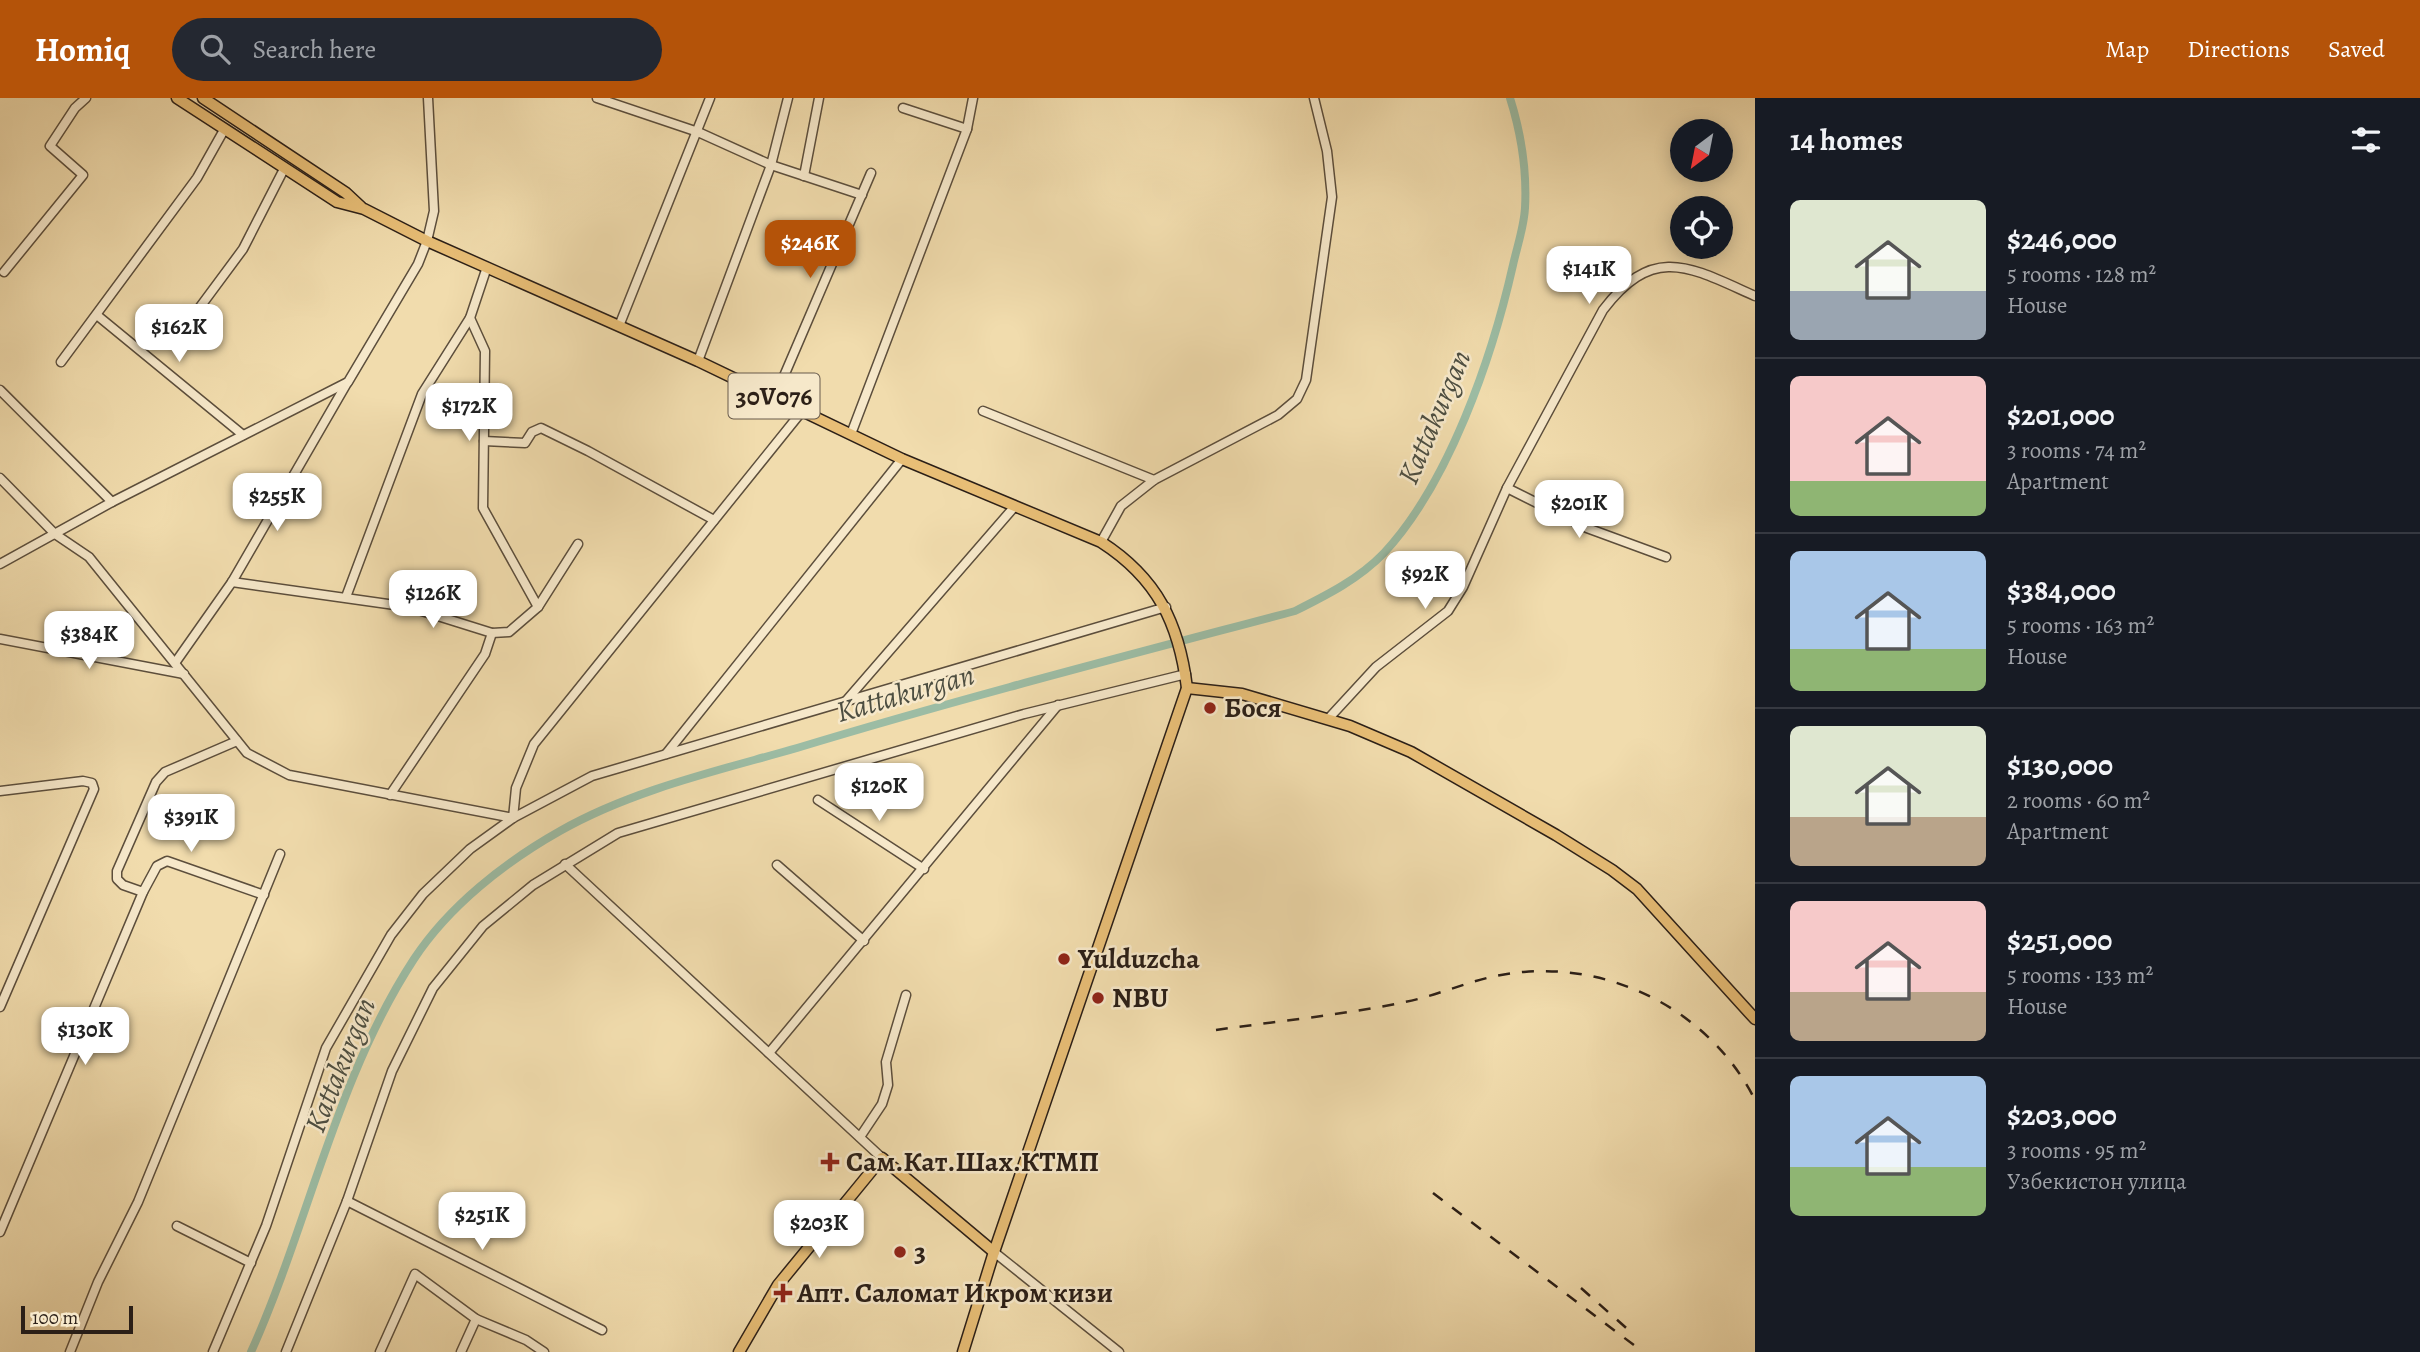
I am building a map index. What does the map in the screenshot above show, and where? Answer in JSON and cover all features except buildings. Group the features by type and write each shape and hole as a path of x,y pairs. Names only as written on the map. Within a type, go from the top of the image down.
{"main road":[{"name":"30V076","path":"177,98 337,202 364,209 427,241 698,361 902,459 1101,542 1138,571 1166,607 1188,688"},
{"name":"30V076","path":"203,98 346,193 364,209"},
{"path":"963,1352 994,1252 1188,688 1242,694 1329,718 1411,752 1612,870 1659,911 1755,1019"},
{"path":"739,1352 778,1285 882,1158 994,1252"}],"street":[{"path":"4,272 83,175 50,146 75,108 86,98"},
{"path":"175,663 232,582 418,264 427,241 433,211 428,98"},
{"path":"597,98 698,132 771,165 862,195"},
{"path":"619,326 710,98"},
{"path":"698,361 771,165 788,98"},
{"path":"804,176 819,98"},
{"path":"851,433 967,129 973,98"},
{"path":"1101,542 1121,506 1154,481 1278,415 1297,399 1306,380 1332,197 1327,151 1314,98"},
{"path":"903,108 967,129"},
{"path":"61,362 197,178 224,131"},
{"path":"183,330 243,249 285,169"},
{"path":"775,397 871,173"},
{"path":"1329,718 1376,667 1448,611 1464,587 1507,488 1603,310 1616,293 1653,267 1670,265 1699,271 1755,296"},
{"path":"346,597 422,394 470,318 487,267"},
{"path":"97,316 243,435"},
{"path":"470,318 485,351 483,508 486,519 538,607"},
{"path":"0,564 112,502 348,382"},
{"path":"0,390 112,502"},
{"path":"513,818 516,788 534,744 803,410"},
{"path":"983,411 1154,481"},
{"path":"484,442 525,443 532,432 541,428 715,520"},
{"path":"666,754 902,459"},
{"path":"0,478 55,534 89,557 247,753 289,775 513,818"},
{"path":"1507,488 1587,528 1666,557"},
{"path":"845,702 1015,506"},
{"path":"232,582 409,607 492,633 509,632 538,607 578,544"},
{"path":"213,1352 266,1226 326,1048 391,935 423,894 470,849 513,818 592,776 1166,607"},
{"path":"390,795 485,654 492,633"},
{"path":"0,639 184,674"},
{"path":"286,1352 347,1201 392,1071 433,988 483,926 533,884 618,834 1058,705 1186,674"},
{"path":"769,1053 1058,705"},
{"path":"143,892 123,885 117,879 117,871 156,782 165,772 237,741"},
{"path":"0,790 83,781 92,783 94,789 0,1007"},
{"path":"818,800 924,869"},
{"path":"71,1352 98,1282 138,1202 280,854"},
{"path":"0,1231 143,892 157,866 167,861 264,895"},
{"path":"565,864 882,1158"},
{"path":"777,865 863,941"},
{"path":"860,1137 882,1104 888,1085 886,1062 906,995"},
{"path":"347,1201 602,1330"},
{"path":"177,1226 251,1263"},
{"path":"994,1252 1119,1352"},
{"path":"380,1352 415,1274 476,1319 526,1339 544,1352"},
{"path":"461,1352 476,1319"}],"waterway":[{"name":"Kattakurgan","path":"251,1352 290,1253 343,1102 387,1005 428,940 461,903 499,871 539,843 588,817 676,783 983,694 1295,611 1353,579 1384,553 1429,492 1448,456 1480,379 1504,301 1525,208 1522,152 1510,98"}],"railway":[{"path":"1216,1030 1382,1007 1507,974 1545,971 1582,974 1618,983 1652,997 1683,1016 1711,1040 1736,1068 1755,1100"},
{"path":"1433,1193 1643,1352"},
{"path":"1581,1288 1632,1333"}],"place":[{"name":"Бося","path":"1210,708"},
{"name":"Yulduzcha","path":"1064,959"},
{"name":"NBU","path":"1098,998"},
{"name":"Сам.Кат.Шах.КТМП","path":"830,1162"},
{"name":"3","path":"900,1252"},
{"name":"Апт. Саломат Икром кизи","path":"783,1293"}]}
